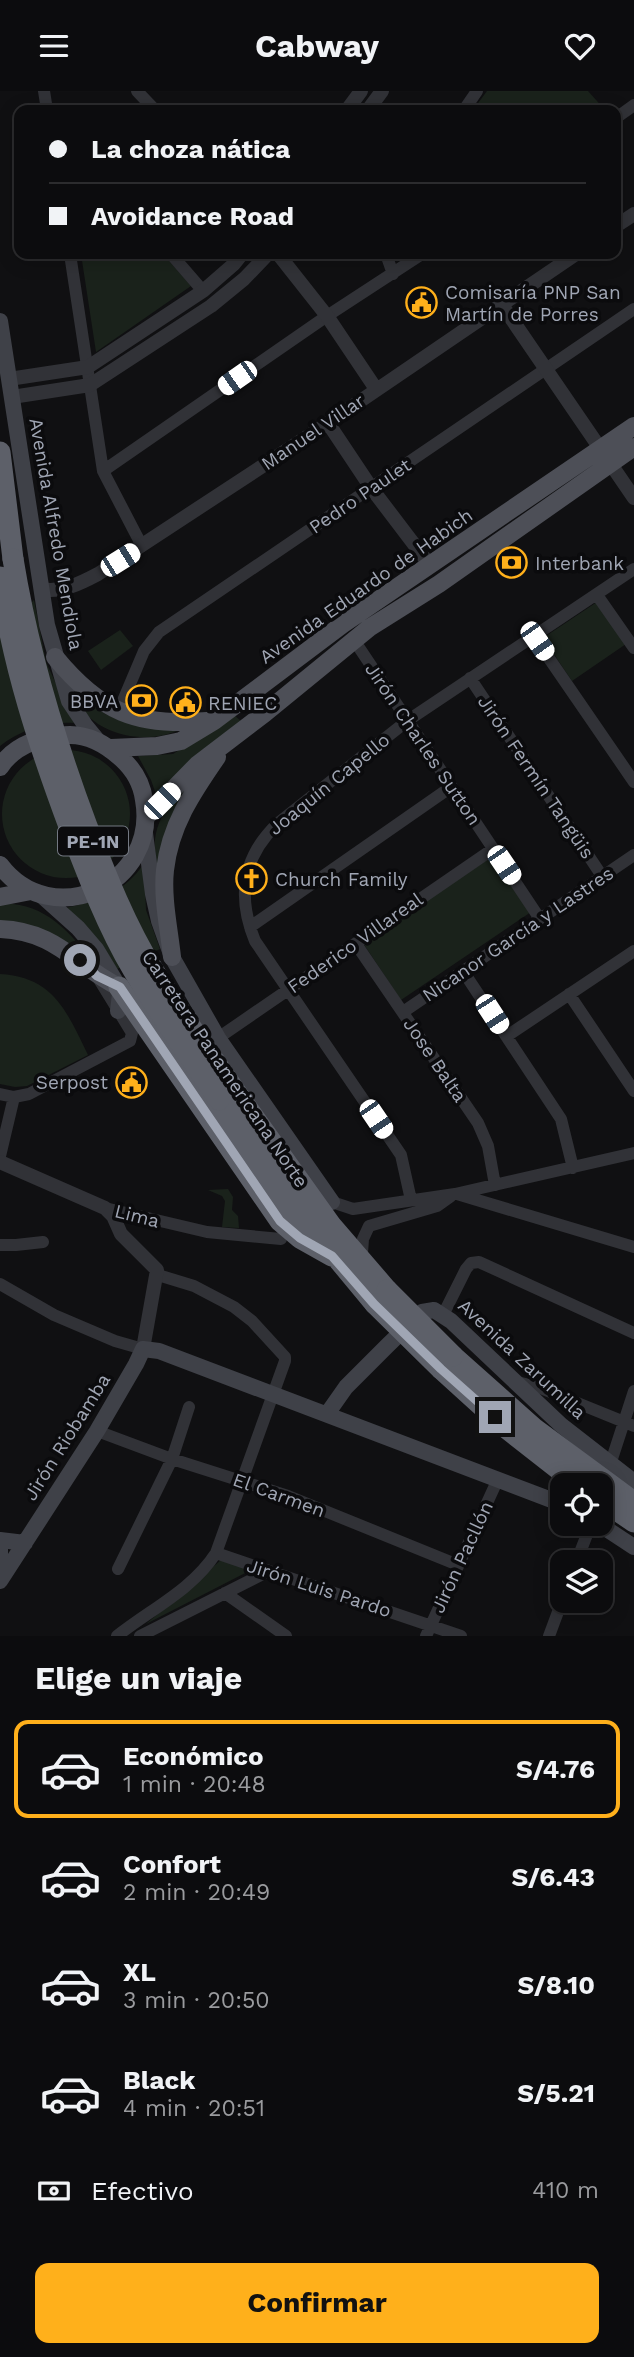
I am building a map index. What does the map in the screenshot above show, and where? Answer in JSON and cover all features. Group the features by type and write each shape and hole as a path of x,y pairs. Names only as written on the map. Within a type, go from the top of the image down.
{"highway":[{"name":"Carretera Panamericana Norte","path":"0,452 23,620 41,693 61,755 117,901 153,970 228,1097 332,1256"},
{"name":"Carretera Panamericana Norte","path":"0,577 7,627 24,697 44,759 97,896 133,969 228,1097 331,1225 365,1261"},
{"path":"120,987 280,1221 300,1238 332,1256"},
{"path":"332,1202 358,1238 365,1261"},
{"name":"PE-1N","path":"332,1256 381,1297 516,1436 563,1473"},
{"name":"PE-1N","path":"365,1261 381,1297"},
{"name":"PE-1N","path":"447,1362 634,1502"},
{"path":"613,1508 634,1523"}],"main road":[{"name":"Avenida Alfredo Mendiola","path":"0,321 41,589 55,657 69,701 85,725 105,745"},
{"name":"Avenida Eduardo de Habich","path":"0,897 36,893 67,898 94,893 117,879 135,858 146,825 197,765 354,640 439,584 605,456 634,426"},
{"name":"Avenida Eduardo de Habich","path":"0,767 24,745 48,736 74,735 105,745 157,746 181,741 214,721 343,624 429,564 605,456 634,447"},
{"path":"0,603 26,599 41,589"},
{"path":"55,657 76,683 96,698 141,720 160,723 214,721"},
{"path":"239,702 237,714 240,718 255,721"},
{"path":"172,957 165,871 173,832 192,793 227,741"},
{"path":"105,745 130,767 143,790 153,894 172,957 218,1038 332,1202"},
{"path":"0,865 8,876 36,893 87,938 120,987"},
{"path":"0,929 27,933 48,940 80,960 97,976 120,987"},
{"path":"118,1011 120,987 135,967 146,961 172,957"},
{"name":"Avenida Zarumilla","path":"327,1414 346,1387 420,1314 432,1309 443,1315 561,1426 634,1482"},
{"path":"143,1349 159,1351 273,1393 550,1499"},
{"name":"Jirón Riobamba","path":"0,1581 97,1431 143,1349"},
{"path":"613,1533 634,1547"},
{"path":"0,1559 0,1542 25,1543"}],"street":[{"path":"137,91 150,105"},
{"path":"71,259 103,471 142,546"},
{"path":"174,259 203,291"},
{"path":"9,379 88,367 203,291 238,259"},
{"path":"12,397 90,385 211,306 263,259"},
{"path":"282,259 327,316 376,389"},
{"path":"388,259 393,274"},
{"path":"103,471 327,316 415,259"},
{"name":"Manuel Villar","path":"41,589 52,591 79,584 142,546 569,259"},
{"path":"502,305 634,498"},
{"name":"Pedro Paulet","path":"120,711 144,651 159,632 634,309"},
{"path":"328,423 372,489 429,564"},
{"name":"Joaquín Capello","path":"411,1200 401,1156 255,941 246,912 246,877 256,849 265,835 294,809 407,721 634,569"},
{"path":"597,595 634,648"},
{"path":"533,635 634,782"},
{"name":"Jirón Charles Sutton","path":"354,640 540,919"},
{"name":"Jirón Fermín Tangüis","path":"470,678 602,876"},
{"path":"250,927 451,786"},
{"name":"Federico Villareal","path":"218,1038 493,849"},
{"name":"Nicanor García y Lastres","path":"402,1012 634,855"},
{"name":"Jose Balta","path":"356,944 478,1123 488,1146 495,1185"},
{"path":"507,1036 633,954"},
{"path":"463,971 561,1119 573,1168"},
{"path":"0,1094 14,1097 29,1094 130,1041 132,1033 97,976"},
{"path":"569,994 634,1091"},
{"path":"0,1156 14,1097"},
{"path":"332,1202 353,1209 455,1193 634,1153"},
{"name":"Lima","path":"0,1163 105,1208 152,1221 221,1234 281,1239"},
{"path":"365,1261 363,1239 369,1226 437,1206 455,1193"},
{"path":"455,1193 634,1247"},
{"path":"0,1284 54,1315 123,1344 143,1349 158,1275 152,1263 121,1234 113,1216 105,1208"},
{"path":"0,1245 43,1242"},
{"path":"443,1315 466,1269 471,1263 479,1262 634,1333"},
{"path":"118,1636 192,1583 206,1569 216,1553 285,1357 252,1321 234,1307 194,1286 158,1275"},
{"path":"513,1381 538,1387 629,1424"},
{"path":"610,1465 629,1424 634,1391"},
{"path":"118,1569 172,1459 189,1406"},
{"name":"El Carmen","path":"97,1431 172,1459 288,1496 458,1566"},
{"name":"Jirón Pacllón","path":"428,1630 498,1479"},
{"name":"Jirón Luis Pardo","path":"216,1553 428,1630 460,1636"},
{"path":"140,1636 267,1571"},
{"path":"225,1593 286,1636"},
{"path":"549,1636 558,1613"}],"shaded area":[{"path":"487,91 588,91 601,105 477,105"},
{"path":"82,259 167,259 191,286 96,352"},
{"path":"34,600 46,662 74,723 54,723 35,728 16,735 0,746 0,608 29,605"},
{"path":"597,602 626,644 572,681 543,638"},
{"path":"120,630 133,646 101,670 88,651"},
{"path":"66,684 94,707 118,720 145,726 181,729 153,737 124,735 110,730 86,714"},
{"path":"234,715 241,721 157,797 138,756 173,754"},
{"path":"66,750 90,755 111,769 125,790 130,814 125,838 111,859 90,873 66,878 42,873 21,859 7,838 2,814 7,790 21,769 42,755"},
{"path":"207,769 160,883 155,850 158,825 170,803"},
{"path":"493,856 531,912 401,1000 363,943"},
{"path":"144,863 146,910 160,949 117,969 99,941 65,908 110,894 129,881"},
{"path":"0,904 29,907 53,920 74,939 92,962 0,923"},
{"path":"0,974 34,982 46,990 65,1011 88,1055 27,1086 0,1084"},
{"path":"228,1189 233,1197 232,1210 238,1216 239,1228 222,1227 225,1201 222,1196 208,1190"},
{"path":"221,1560 251,1570 146,1624"}],"place":[{"name":"Comisaría PNP San Martín de Porres","path":"422,303"},
{"name":"Interbank","path":"512,563"},
{"name":"BBVA","path":"141,701"},
{"name":"RENIEC","path":"185,703"},
{"name":"Church Family","path":"252,879"},
{"name":"Serpost","path":"131,1082"}],"route":[{"path":"80,960 97,976 120,987 280,1221 300,1238 332,1256 374,1304 495,1417"}]}
